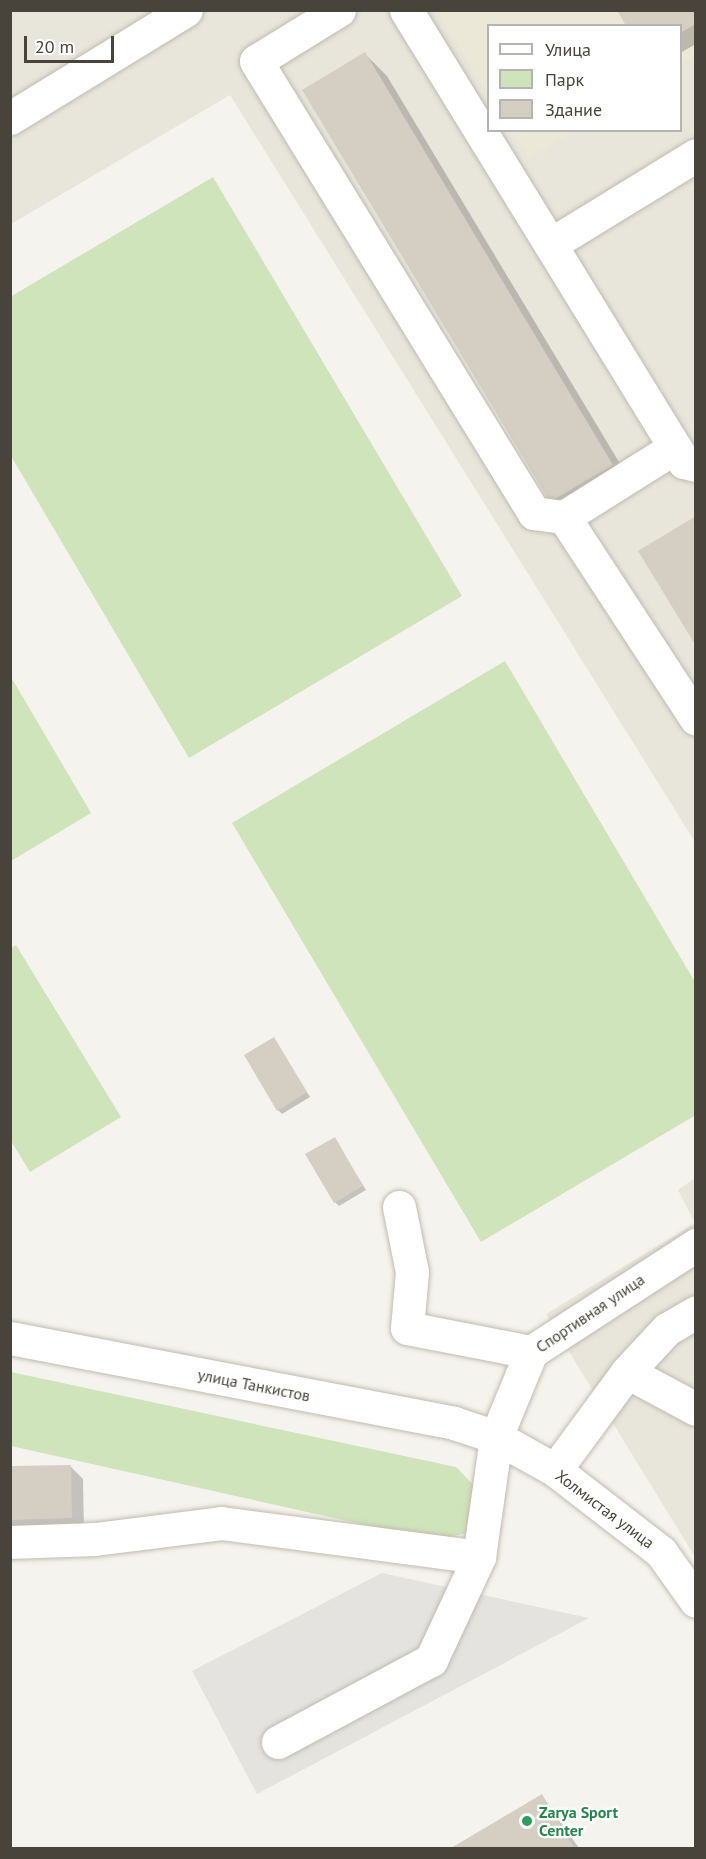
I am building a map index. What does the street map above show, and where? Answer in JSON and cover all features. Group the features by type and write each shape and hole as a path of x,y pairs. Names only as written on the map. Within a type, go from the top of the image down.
{"street":[{"path":"10,118 186,10"},
{"path":"339,10 256,61 534,513 564,517 685,456 406,10"},
{"path":"551,244 696,155"},
{"path":"564,517 696,719"},
{"path":"399,1207 412,1272 408,1328 531,1352"},
{"name":"Спортивная улица","path":"278,1742 431,1660 479,1557 496,1437 531,1352 696,1245"},
{"path":"555,1470 627,1372 667,1329 696,1312"},
{"name":"улица Танкистов","path":"10,1338 454,1423 496,1437"},
{"path":"627,1372 696,1409"},
{"name":"Холмистая улица","path":"496,1437 555,1470 661,1552 696,1601"},
{"path":"10,1542 95,1539 221,1523 479,1557"}],"shaded area":[{"path":"10,11 695,11 695,842 230,95 11,224"},
{"path":"437,11 695,11 695,55 682,64 682,24 487,24 487,91"},
{"path":"513,132 572,132 529,158"},
{"path":"695,1178 695,1223 678,1190"},
{"path":"695,1223 695,1557 546,1314"},
{"path":"382,1573 589,1618 257,1794 192,1671"}],"green space":[{"path":"213,177 462,596 189,758 11,456 10,297"},
{"path":"505,661 695,982 696,1115 481,1242 232,823"},
{"path":"11,677 91,813 10,861"},
{"path":"16,945 121,1117 30,1172 11,1141 10,949"},
{"path":"11,1372 456,1467 479,1491 468,1533 433,1540 11,1446"}],"building":[{"path":"617,10 696,10 696,24 682,32 682,24 625,24"},
{"path":"365,52 613,465 550,502 302,90"},
{"path":"696,516 696,646 638,551"},
{"path":"274,1037 307,1092 277,1111 244,1055"},
{"path":"335,1137 363,1186 334,1203 305,1154"},
{"path":"71,1465 72,1518 10,1520 10,1466"},
{"name":"Zarya Sport Center","path":"542,1794 574,1848 451,1848"}],"place":[{"name":"Zarya Sport Center","path":"527,1821"}]}
